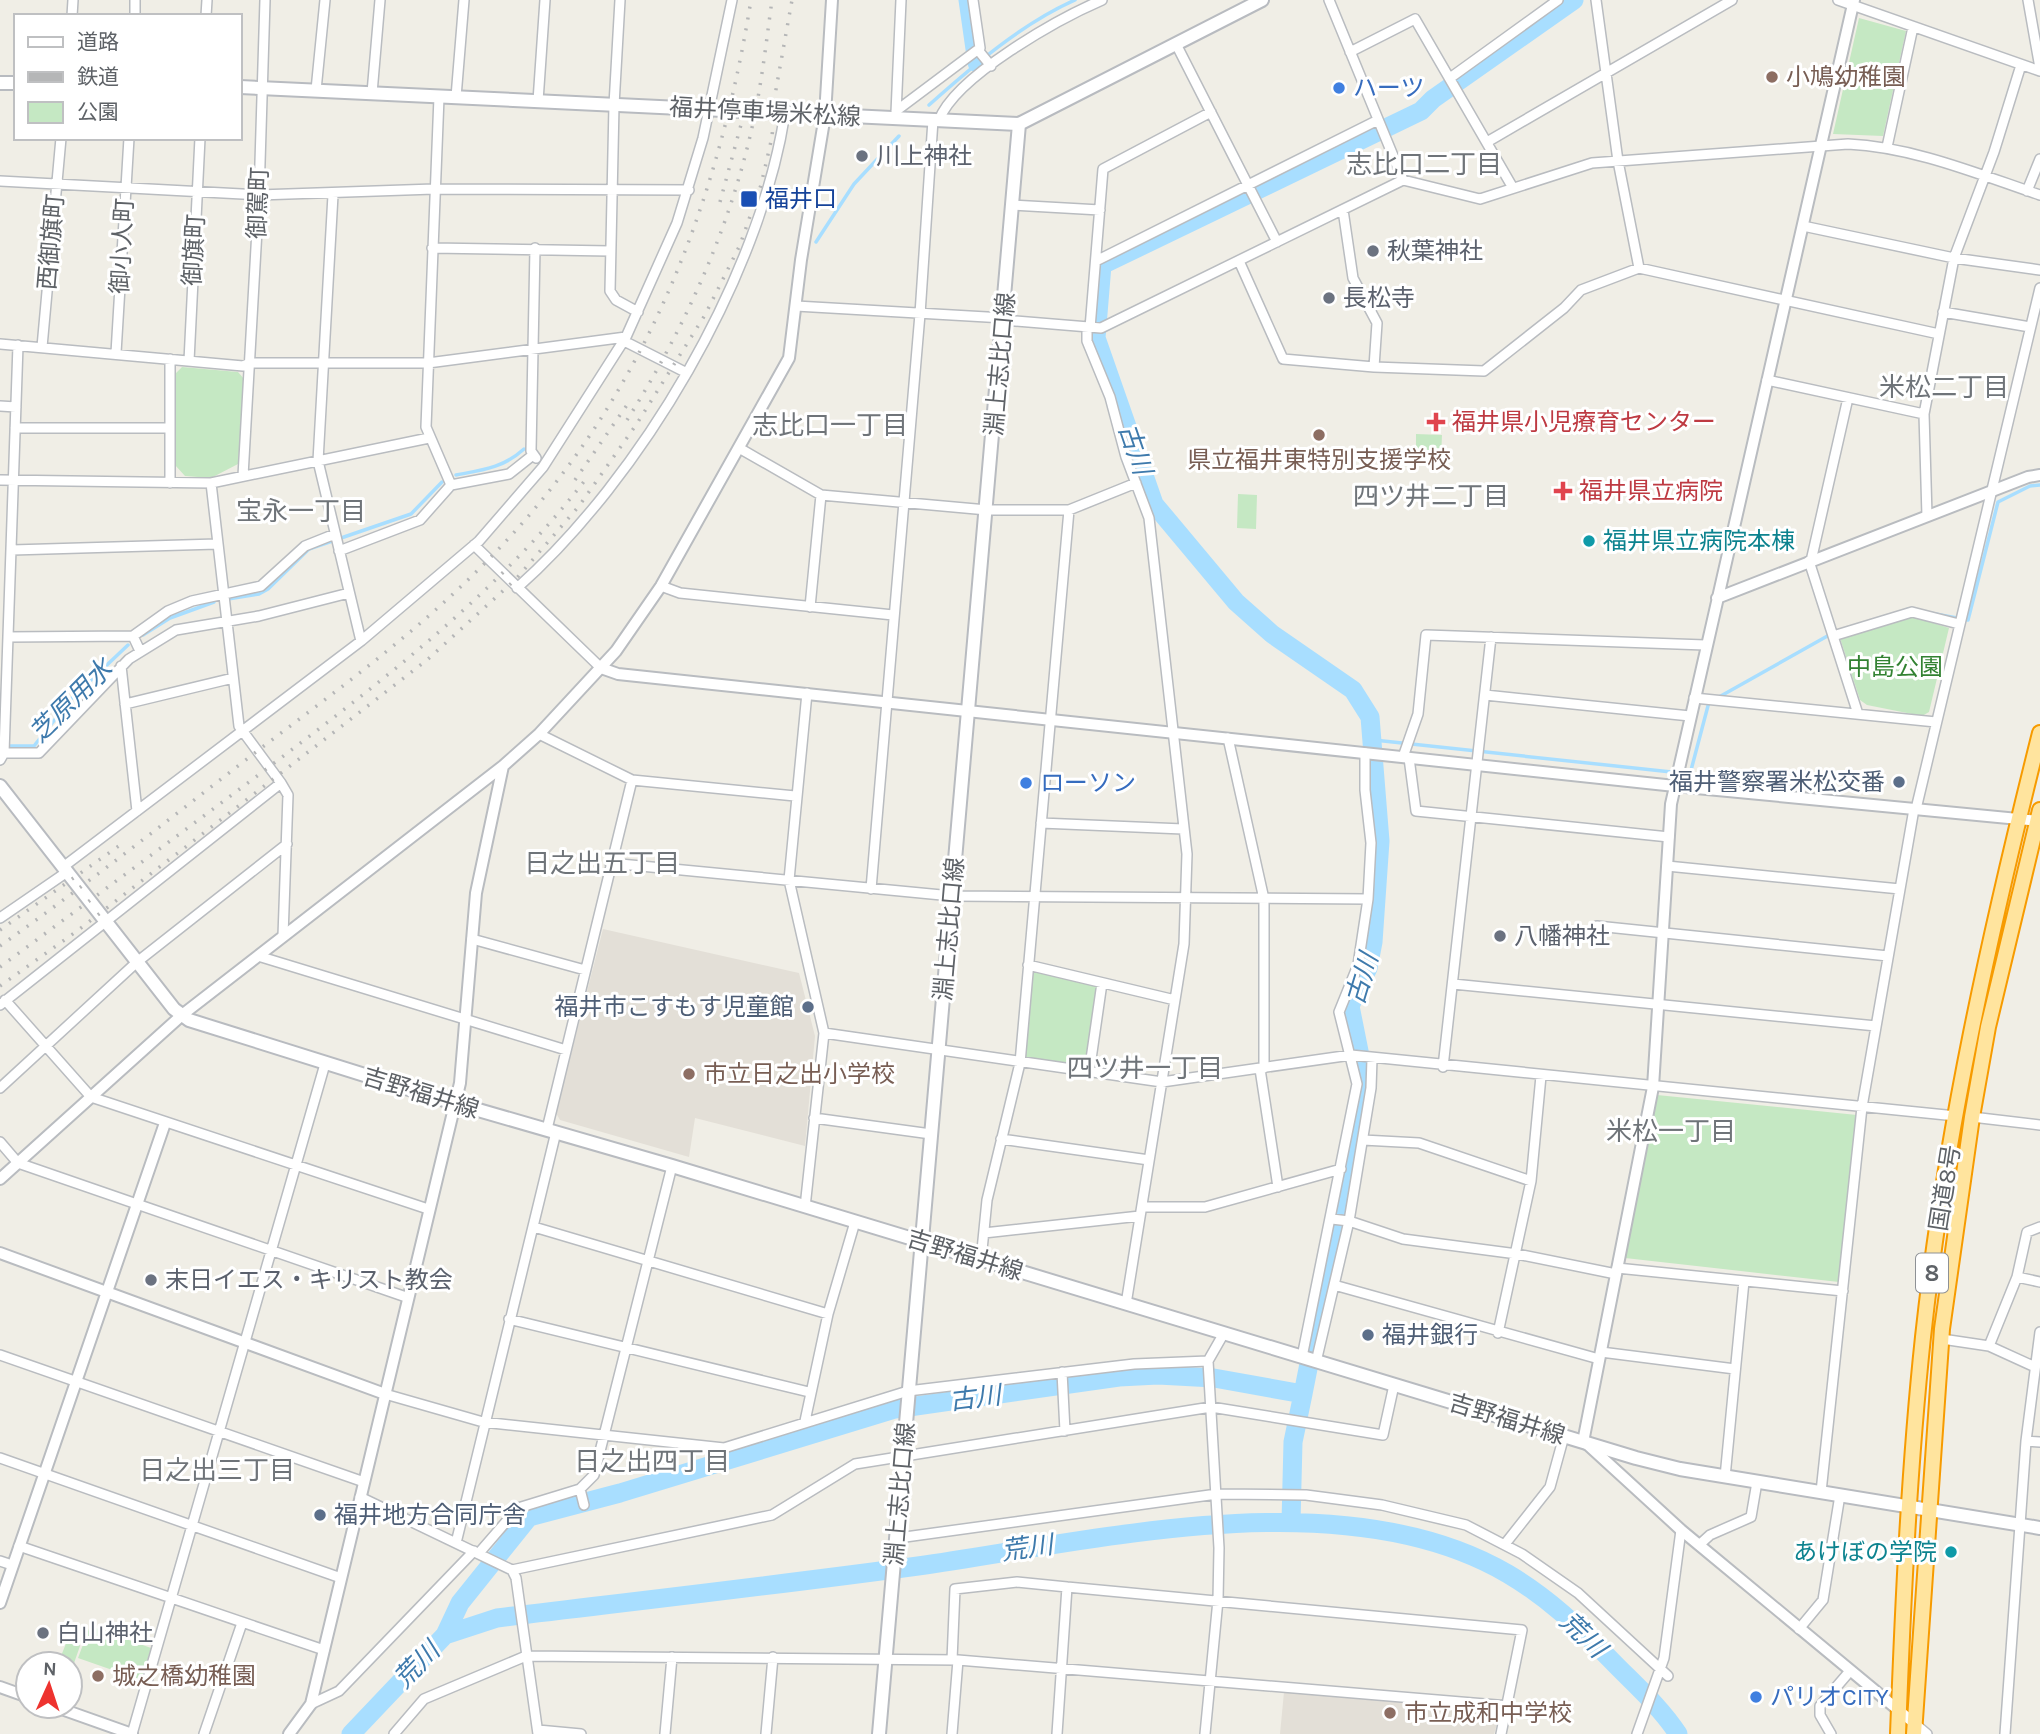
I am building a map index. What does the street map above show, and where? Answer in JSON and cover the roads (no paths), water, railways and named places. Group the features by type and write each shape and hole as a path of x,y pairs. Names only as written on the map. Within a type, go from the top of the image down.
{"highway":[{"name":"国道8号","path":"1898,1734 1909,1507 1923,1336 1956,1116 1988,948 2040,733"},
{"name":"国道8号","path":"1914,1728 1942,1339 1972,1117 1989,1027 2039,817"}],"main road":[{"name":"福井停車場米松線","path":"242,88 825,115 896,114 936,120 1019,124 1262,0"},
{"name":"淵上志比口線","path":"879,1734 1019,124"},
{"path":"0,786 182,1016"},
{"name":"吉野福井線","path":"182,1016 325,1064 1680,1469 2040,1528"}],"street":[{"name":"御駕町","path":"243,476 259,195 260,88 265,0"},
{"path":"316,90 325,0"},
{"path":"372,93 380,0"},
{"path":"456,97 464,0"},
{"path":"538,101 545,0"},
{"path":"620,0 611,187 610,291 615,300 638,312"},
{"path":"0,918 361,641 474,545 543,467 625,339 689,190 710,110 732,0"},
{"path":"0,1179 182,1016 503,766 539,734 601,668 661,586 789,358 825,115 832,0"},
{"path":"896,114 901,0"},
{"path":"973,0 979,51 990,65"},
{"path":"870,888 936,120 946,104 990,65 1060,18 1102,0"},
{"path":"1329,0 1403,180"},
{"path":"1450,78 1558,0"},
{"path":"1595,0 1618,161 1639,268"},
{"path":"1487,142 1732,0"},
{"path":"1838,0 1853,3 2021,65 2040,69 2028,0"},
{"path":"1853,3 1675,786 1669,837 1653,1087 1585,1442 1681,1530 1899,1710 1914,1728 1927,1734"},
{"path":"1350,52 1415,19 1514,188"},
{"path":"1887,147 1913,27"},
{"path":"1176,44 1277,242"},
{"path":"896,114 979,51"},
{"path":"1927,516 1924,414 1938,334 1954,258 2021,65"},
{"path":"439,97 426,427 451,485"},
{"path":"1126,1304 1184,944 1187,898 1183,829 1149,518 1110,397 1087,341 1103,169 1211,112"},
{"path":"517,587 566,541 598,504 639,447 717,316 746,253 773,176 785,113"},
{"path":"1096,261 1378,120"},
{"name":"西御旗町","path":"42,347 61,140"},
{"name":"御小人町","path":"116,353 129,140"},
{"name":"御旗町","path":"189,361 200,140"},
{"path":"796,306 1101,328 1403,180 1480,199 1592,163 1821,145 1887,147 2040,195"},
{"path":"2027,191 2040,159"},
{"path":"0,181 259,195 333,195 434,189 611,187 689,190"},
{"path":"333,195 318,461 361,641"},
{"path":"1013,205 1100,210"},
{"path":"1343,210 1353,278 1377,323 1374,367"},
{"path":"1802,226 1954,258 2040,270"},
{"path":"432,248 610,251"},
{"path":"535,248 531,451 543,467"},
{"path":"1238,261 1283,359 1374,367 1484,371 1564,308 1581,290 1639,268 1938,334"},
{"path":"1821,1492 1862,1107 1900,888 1915,809 2040,288"},
{"path":"1943,313 2030,327"},
{"path":"0,344 243,366 250,363 428,363 533,348 625,339 685,372"},
{"path":"18,345 12,551 4,619 8,637 2,756 39,753 121,666 176,629 260,616 349,593"},
{"path":"170,359 170,483"},
{"path":"1767,380 1924,414"},
{"path":"1847,398 1810,561 1858,714"},
{"path":"0,407 16,407"},
{"path":"15,428 170,428"},
{"path":"0,480 211,483 429,438"},
{"path":"739,448 821,495 987,510 1069,510 1136,483"},
{"path":"339,551 420,520 451,485 509,474 534,456"},
{"path":"1717,598 2040,475"},
{"path":"211,483 225,621 241,731 288,795 283,936"},
{"path":"810,607 821,495"},
{"path":"981,1260 987,1199 1020,1063 1069,510"},
{"path":"8,637 133,636 168,611 222,593 261,586 305,546 335,534"},
{"path":"12,551 217,544"},
{"path":"474,545 601,668 618,674 1675,786 2019,819 2039,817"},
{"path":"661,586 680,593 893,615"},
{"path":"1833,636 1912,612 1959,624"},
{"path":"1669,837 1416,811 1406,758 1418,714 1426,635 1705,645"},
{"path":"133,636 141,651"},
{"path":"1443,1067 1491,637"},
{"path":"121,666 137,811"},
{"path":"125,704 233,678"},
{"path":"805,1207 824,1034 789,880 807,693"},
{"path":"1485,695 1690,716"},
{"path":"1694,698 1936,722"},
{"path":"539,734 632,780 795,796"},
{"path":"1228,738 1264,898 1262,1069 1278,1187"},
{"path":"1302,1357 1332,1220 1357,1084 1339,1012 1358,965 1368,899 1371,843 1365,790 1365,753"},
{"path":"289,1734 310,1704 460,1083 476,893 503,766"},
{"path":"456,1543 483,1422 534,1227 566,1050 632,780"},
{"path":"281,783 3,1003 91,1097 428,1209"},
{"path":"1041,824 1183,829"},
{"path":"0,1088 137,962 287,844"},
{"path":"610,863 952,896 1368,899"},
{"path":"1667,866 1900,888"},
{"path":"1597,926 1888,956"},
{"path":"472,939 585,970"},
{"path":"258,956 566,1050"},
{"path":"1028,965 1175,1000"},
{"path":"1089,1073 1102,983"},
{"path":"1452,984 1876,1026"},
{"path":"824,1034 1162,1082 1351,1055 1443,1067 1956,1116"},
{"path":"1317,1362 1349,1221 1371,1088 1372,1059"},
{"path":"84,1717 132,1734 325,1064"},
{"path":"1498,1333 1531,1181 1541,1076"},
{"path":"1972,1117 2040,1125"},
{"path":"814,1118 931,1134"},
{"path":"0,1603 165,1123"},
{"path":"1001,1139 1149,1160"},
{"path":"1363,1139 1419,1143 1531,1181"},
{"path":"0,1142 18,1163 407,1297"},
{"path":"310,1704 339,1691 479,1553 518,1508 581,1491 594,1475 672,1166"},
{"path":"984,1233 1141,1212 1205,1208 1341,1169"},
{"path":"1332,1220 1349,1221 1403,1239 1617,1271 1843,1291"},
{"path":"805,1421 808,1392 855,1222"},
{"path":"534,1227 828,1314"},
{"path":"1989,1346 2017,1277 2027,1232 2040,1227"},
{"path":"0,1253 384,1394 483,1422 603,1437 724,1448 805,1421 908,1400 1134,1364 1208,1365"},
{"path":"2017,1277 2040,1282"},
{"path":"1725,1477 1744,1281"},
{"path":"1334,1285 1498,1333 1600,1356 1735,1368"},
{"path":"509,1319 808,1392"},
{"path":"2005,1734 2026,1441 2037,1384 2035,1367 2040,1332"},
{"path":"1205,1734 1218,1600 1219,1548 1208,1365 1224,1334"},
{"path":"1942,1339 1989,1346 2035,1367"},
{"path":"0,1355 364,1482"},
{"path":"1062,1375 1065,1431"},
{"path":"360,1497 507,1567 772,1515 855,1464 1211,1407 1383,1435 1394,1385"},
{"path":"1506,1544 1550,1487 1564,1436"},
{"path":"2026,1441 2040,1442"},
{"path":"0,1458 341,1578"},
{"path":"1699,1545 1710,1535 1751,1517 1757,1482"},
{"path":"581,1491 584,1505"},
{"path":"898,1538 1217,1494 1306,1495 1382,1505 1453,1520 1506,1544 1577,1593 1659,1671 1668,1676"},
{"path":"1799,1629 1822,1600 1840,1495"},
{"path":"1637,1734 1640,1718 1664,1658 1681,1530"},
{"path":"19,1546 324,1650"},
{"path":"0,1561 12,1565"},
{"path":"507,1567 517,1590 538,1732 581,1734"},
{"path":"952,1734 955,1589 1017,1582 1522,1630 1509,1706 1501,1734"},
{"path":"1057,1734 1067,1587"},
{"path":"204,1734 242,1623"},
{"path":"394,1734 424,1699 526,1656 886,1657 955,1660 1210,1679 1509,1706"},
{"path":"665,1734 672,1657"},
{"path":"766,1734 773,1657"},
{"path":"1831,1734 1820,1715 1820,1706 1850,1671"}],"waterway":[{"path":"968,0 977,63"},
{"path":"929,105 1017,33 1075,0"},
{"name":"古川","path":"445,1635 460,1603 529,1517 620,1493 895,1409 1119,1377 1158,1375 1214,1378 1303,1394 1365,1081 1350,1006 1368,968 1373,942 1380,841 1370,717 1353,690 1272,634 1236,602 1154,504 1096,338 1102,265 1421,111 1433,99 1574,0"},
{"path":"816,242 854,184 899,136"},
{"name":"芝原用水","path":"456,475 500,464 524,449"},
{"name":"芝原用水","path":"228,599 259,594 268,589 309,549 411,514 442,482"},
{"path":"1908,609 1968,620 1998,502 2030,486 2040,485"},
{"name":"芝原用水","path":"143,635 170,618 214,602"},
{"path":"1719,697 1831,634"},
{"name":"芝原用水","path":"10,746 34,746 71,699 128,645"},
{"path":"1374,740 1690,774 1709,702"},
{"path":"1291,1522 1293,1442 1303,1394"},
{"name":"荒川","path":"351,1734 445,1635 497,1618 918,1566 1139,1532 1218,1525 1296,1523 1372,1529 1443,1545 1508,1574 1562,1613 1586,1635 1655,1704 1678,1734"}],"railway":[{"path":"0,946 65,899 399,641 479,569 535,508 584,444 626,377 662,307 691,234 716,158 736,80 751,0"},
{"path":"627,420 684,317 730,207 755,116 772,0"},
{"path":"0,986 77,931 427,660 516,579 579,506 636,425 705,315 740,245 761,185 772,137 775,95 792,0"},
{"path":"720,202 745,110"},
{"path":"575,480 627,405"},
{"path":"0,967 290,751 411,656 523,552 589,475"},
{"path":"0,930 123,843"}],"place":[{"name":"小鳩幼稚園","path":"1772,77"},
{"name":"ハーツ","path":"1339,88"},
{"name":"川上神社","path":"862,156"},
{"name":"福井口","path":"749,199"},
{"name":"秋葉神社","path":"1373,251"},
{"name":"長松寺","path":"1329,298"},
{"name":"福井県小児療育センター","path":"1436,422"},
{"name":"県立福井東特別支援学校","path":"1319,435"},
{"name":"福井県立病院","path":"1563,491"},
{"name":"福井県立病院本棟","path":"1589,541"},
{"name":"福井警察署米松交番","path":"1899,782"},
{"name":"ローソン","path":"1026,783"},
{"name":"八幡神社","path":"1500,936"},
{"name":"福井市こすもす児童館","path":"808,1007"},
{"name":"市立日之出小学校","path":"689,1074"},
{"name":"末日イエス・キリスト教会","path":"151,1280"},
{"name":"福井銀行","path":"1368,1335"},
{"name":"福井地方合同庁舎","path":"320,1515"},
{"name":"あけぼの学院","path":"1951,1552"},
{"name":"白山神社","path":"43,1633"},
{"name":"城之橋幼稚園","path":"98,1676"},
{"name":"パリオCITY","path":"1756,1697"},
{"name":"市立成和中学校","path":"1390,1713"}],"district":[{"name":"志比口二丁目","path":"1424,164"},
{"name":"米松二丁目","path":"1944,387"},
{"name":"志比口一丁目","path":"830,425"},
{"name":"四ツ井二丁目","path":"1431,496"},
{"name":"宝永一丁目","path":"301,511"},
{"name":"日之出五丁目","path":"602,863"},
{"name":"四ツ井一丁目","path":"1145,1068"},
{"name":"米松一丁目","path":"1671,1131"},
{"name":"日之出四丁目","path":"652,1461"},
{"name":"日之出三丁目","path":"217,1470"}],"park label":[{"name":"中島公園","path":"1895,667"}]}
